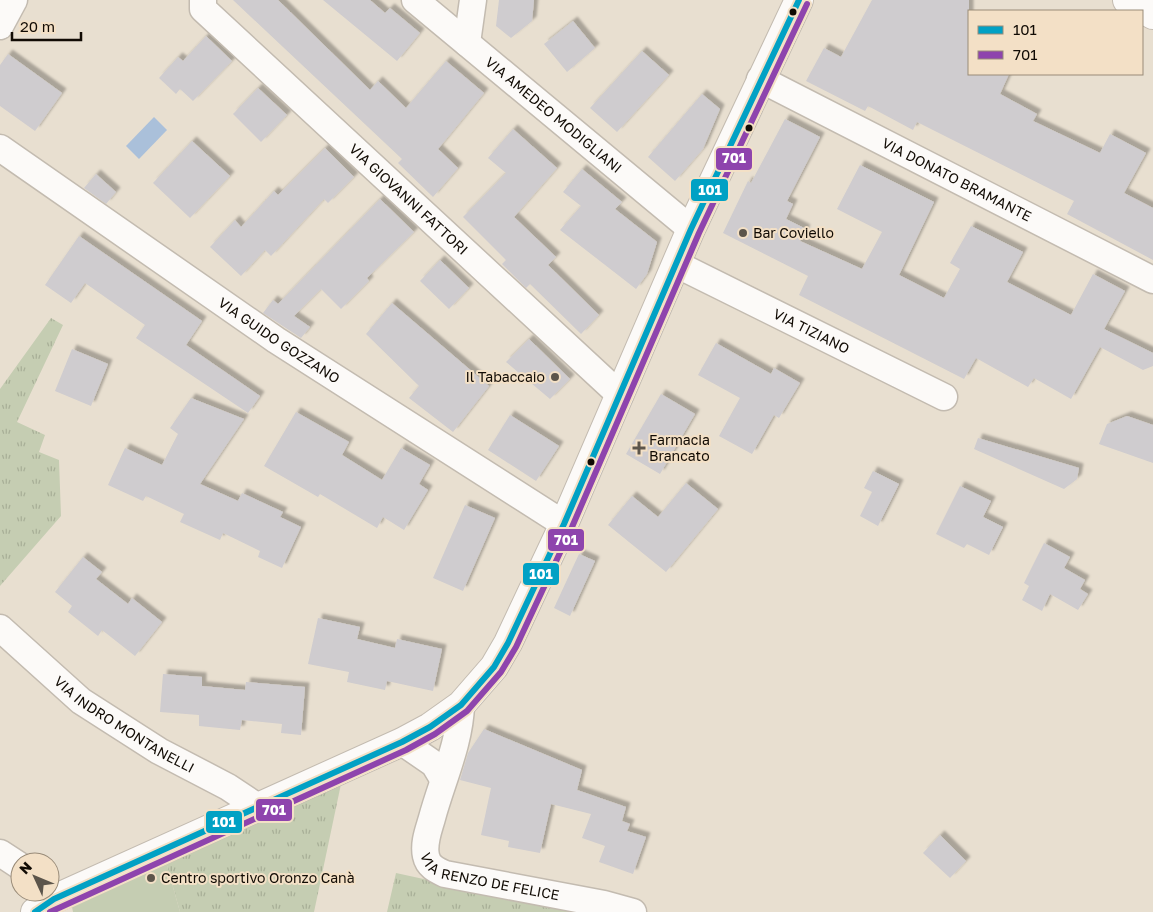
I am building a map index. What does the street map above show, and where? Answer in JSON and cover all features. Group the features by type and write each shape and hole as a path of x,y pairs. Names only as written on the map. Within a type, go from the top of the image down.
{"main road":[{"path":"60,895 402,742 430,727 461,705 494,667 508,643 564,524 678,265 691,229 760,79 799,0"},
{"path":"1127,0 1153,15"}],"street":[{"path":"0,26 14,0"},
{"name":"VIA GIOVANNI FATTORI","path":"203,0 203,9 620,395"},
{"name":"VIA AMEDEO MODIGLIANI","path":"415,0 691,229"},
{"path":"467,43 473,0"},
{"name":"VIA DONATO BRAMANTE","path":"760,79 1153,280"},
{"name":"VIA GUIDO GOZZANO","path":"0,148 276,340 564,524"},
{"name":"VIA TIZIANO","path":"678,265 944,397"},
{"name":"VIA INDRO MONTANELLI","path":"0,628 81,701 159,751 228,787 258,807"},
{"path":"443,779 460,727 461,705"},
{"path":"402,742 434,764 443,779"},
{"name":"VIA RENZO DE FELICE","path":"443,779 425,845 426,857 433,868 444,874 604,904 633,912"}],"green space":[{"path":"51,318 63,325 17,422 45,435 39,452 59,460 61,516 0,586 0,389"},
{"path":"341,784 314,912 180,912 166,862"},
{"name":"Centro sportivo Oronzo Canà","path":"166,862 180,912 73,912 72,907"},
{"path":"396,873 576,912 387,912"}],"water":[{"path":"154,117 167,130 139,159 126,146"}],"building":[{"path":"233,0 278,0 370,90 378,81 406,108 446,61 484,93 438,149 458,168 433,197 398,163 402,159"},
{"path":"323,0 370,0 385,13 390,8 420,33 397,61"},
{"path":"499,0 534,0 532,21 511,38 496,26"},
{"path":"872,0 969,0 968,75 1009,75 1000,94 1037,114 1033,121 1100,153 1110,134 1146,153 1124,193 1153,208 1153,260 1067,214 1074,201 917,122 913,130 868,106 865,111 806,81 824,48 841,57"},
{"path":"573,21 595,48 567,72 544,44"},
{"path":"206,36 232,61 193,101 180,89 176,94 159,78 178,57 183,61"},
{"path":"642,51 669,75 617,132 590,108"},
{"path":"8,54 62,93 35,131 0,106 0,65"},
{"path":"258,88 287,115 261,142 233,114"},
{"path":"702,94 720,109 703,149 675,181 648,157"},
{"path":"785,119 820,137 787,201 793,204 786,219 806,229 800,241 862,269 882,232 837,209 860,165 934,202 899,275 944,298 960,269 950,263 971,226 1023,252 1007,282 1071,315 1093,274 1125,291 1104,329 1153,353 1153,366 1143,370 1100,347 1071,399 1034,378 1028,387 976,358 964,379 799,295 808,276 723,233 748,181 751,183"},
{"path":"513,129 557,168 514,217 556,257 548,265 599,315 581,334 530,284 526,288 502,264 506,260 463,217 506,173 488,158"},
{"path":"192,141 230,176 190,218 153,183"},
{"path":"325,148 354,177 328,203 324,199 271,256 265,250 241,276 210,247 235,220 241,227 274,191 278,195"},
{"path":"582,169 622,202 615,209 657,242 647,274 636,289 560,230 581,206 563,192"},
{"path":"96,174 116,192 106,204 84,188"},
{"path":"380,199 414,232 367,278 369,281 341,309 321,289 294,316 310,327 301,338 263,313 273,300 278,304"},
{"path":"79,236 202,321 186,345 260,396 248,413 136,338 145,325 85,283 71,303 45,285"},
{"path":"440,260 469,288 449,309 420,281"},
{"path":"392,303 489,386 453,432 409,398 419,386 366,334"},
{"path":"529,339 570,379 550,399 506,362"},
{"path":"716,343 771,374 774,368 800,383 779,418 774,415 752,454 719,436 740,398 698,375"},
{"path":"72,349 108,364 91,406 55,391"},
{"path":"661,394 695,414 660,474 626,454"},
{"path":"191,398 244,419 200,484 238,501 242,493 283,512 280,517 301,527 282,568 258,557 260,551 223,533 220,540 180,522 184,514 146,496 143,501 108,485 125,448 162,465 178,434 170,428"},
{"path":"296,412 349,442 342,455 382,480 401,448 430,465 419,484 428,490 404,530 383,517 377,528 320,494 318,497 264,466"},
{"path":"510,415 559,446 536,481 488,450"},
{"path":"1127,416 1153,425 1153,463 1099,444 1107,424"},
{"path":"978,438 1079,468 1077,479 1064,489 974,449"},
{"path":"873,471 899,484 878,526 860,516 872,492 864,488"},
{"path":"686,483 718,509 666,572 608,525 632,496 658,517"},
{"path":"960,486 991,501 983,517 1003,527 989,555 967,544 964,548 936,534"},
{"path":"465,505 495,518 463,591 433,578"},
{"path":"1044,543 1070,557 1064,568 1085,580 1080,589 1088,594 1078,610 1050,594 1042,611 1022,600 1029,586 1024,583"},
{"path":"579,554 595,561 570,616 554,608"},
{"path":"83,557 102,572 96,579 128,604 132,598 162,622 135,656 102,630 98,636 68,612 72,606 55,592"},
{"path":"318,618 360,627 357,639 395,648 397,639 442,649 433,691 387,681 385,690 347,682 349,672 308,664"},
{"path":"163,674 202,677 202,686 245,690 246,682 305,687 301,735 281,733 282,724 242,720 240,730 199,726 199,715 160,712"},
{"path":"484,729 582,770 577,790 626,807 622,821 630,824 627,831 646,837 633,874 599,862 605,846 582,838 591,814 551,804 540,853 508,847 509,841 481,835 491,788 460,780 468,753"},
{"path":"940,835 966,861 950,878 923,853"}],"transit line":[{"name":"101","path":"35,912 54,899 402,742 430,727 461,705 494,667 508,643 564,524 691,229 799,0"},
{"name":"701","path":"50,912 406,750 435,734 467,711 501,672 516,647 572,527 699,233 807,4"}],"place":[{"name":"Bar Coviello","path":"743,233"},
{"name":"Il Tabaccaio","path":"555,377"},
{"name":"Farmacia Brancato","path":"639,448"},
{"name":"Centro sportivo Oronzo Canà","path":"151,878"}]}
